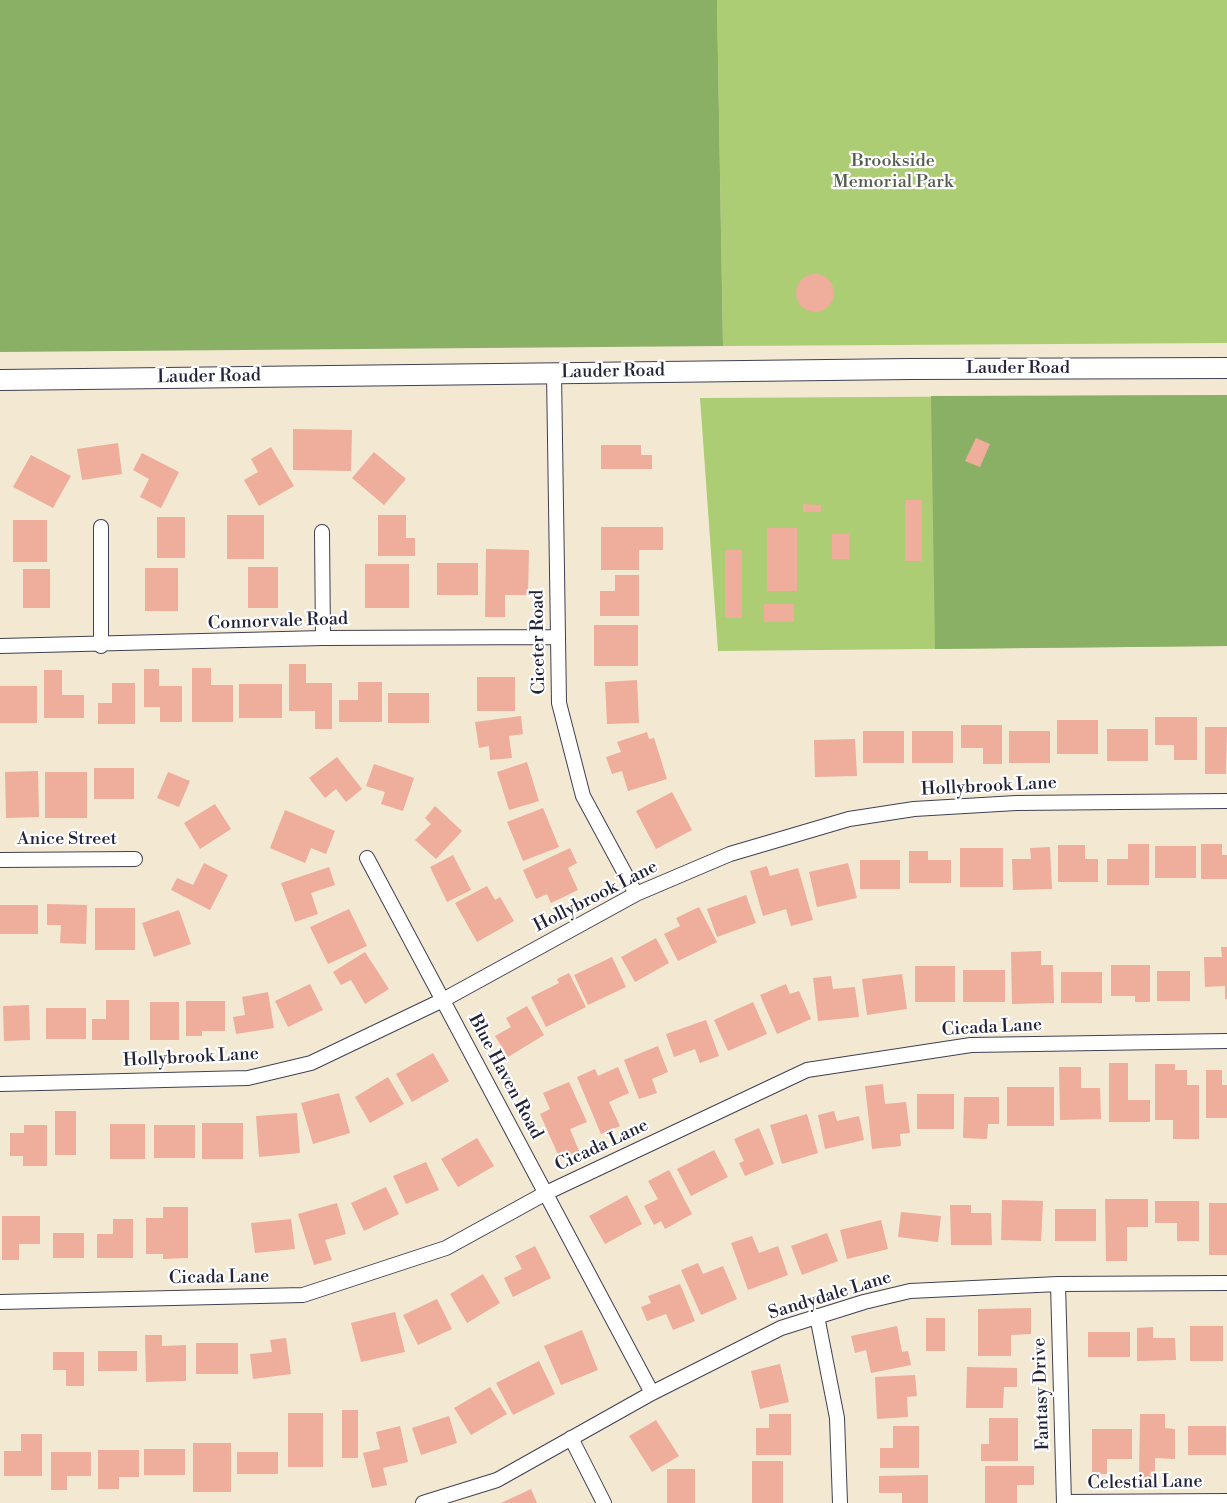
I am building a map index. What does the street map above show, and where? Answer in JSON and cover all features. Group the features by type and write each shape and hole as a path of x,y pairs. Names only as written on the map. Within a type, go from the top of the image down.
{"main road":[{"name":"Lauder Road","path":"0,380 554,373 1227,368"}],"street":[{"name":"Ciceter Road","path":"554,373 559,703 583,796 636,894"},
{"path":"101,527 101,646"},
{"path":"322,532 323,638"},
{"name":"Connorvale Road","path":"0,646 101,646 323,638 557,637"},
{"name":"Hollybrook Lane","path":"0,1084 248,1078 311,1063 443,1000 636,894 730,854 849,819 914,809 1016,803 1227,801"},
{"name":"Anice Street","path":"0,860 135,858"},
{"name":"Blue Haven Road","path":"367,858 652,1393"},
{"name":"Cicada Lane","path":"0,1302 303,1295 446,1248 546,1193 807,1070 971,1045 1227,1041"},
{"name":"Sandydale Lane","path":"423,1503 497,1480 652,1393 781,1328 817,1316 910,1291 1058,1284 1227,1283"},
{"name":"Fantasy Drive","path":"1058,1284 1064,1503"},
{"path":"817,1316 837,1418 840,1503"},
{"path":"572,1438 604,1503"},
{"name":"Celestial Lane","path":"1064,1503 1227,1500"}],"green space":[{"path":"0,0 717,0 723,346 0,352"},
{"name":"Brookside Memorial Park","path":"717,0 1227,0 1227,343 723,346"},
{"path":"1227,395 1227,646 718,651 700,398"},
{"path":"1227,395 1227,646 935,649 931,396"}],"building":[{"path":"815,274 828,280 834,293 828,306 815,312 802,306 796,293 802,280"},
{"path":"293,429 352,430 351,471 293,470"},
{"path":"976,438 990,444 980,467 965,461"},
{"path":"118,443 122,474 82,480 77,449"},
{"path":"601,445 641,445 641,455 652,455 652,469 601,469"},
{"path":"271,447 294,486 259,506 244,480 258,472 251,459"},
{"path":"374,452 406,479 384,505 352,478"},
{"path":"142,453 179,472 161,508 140,497 149,479 133,470"},
{"path":"31,455 71,476 53,508 13,487"},
{"path":"905,500 922,500 922,561 905,561"},
{"path":"803,504 821,505 821,512 803,512"},
{"path":"227,515 264,515 264,559 227,559"},
{"path":"378,515 406,515 406,538 415,538 415,556 378,556"},
{"path":"157,517 185,517 185,558 157,558"},
{"path":"13,520 47,520 47,562 13,562"},
{"path":"601,527 663,527 663,550 639,550 639,570 601,570"},
{"path":"767,528 797,528 797,591 767,591"},
{"path":"832,534 849,534 849,559 832,559"},
{"path":"486,549 529,550 528,595 505,595 505,617 485,617"},
{"path":"725,550 742,550 742,618 725,618"},
{"path":"437,563 478,563 478,595 437,595"},
{"path":"365,564 409,564 409,608 365,608"},
{"path":"248,567 278,567 278,608 248,608"},
{"path":"145,568 178,568 178,611 145,611"},
{"path":"23,569 50,569 50,608 23,608"},
{"path":"615,575 639,575 639,616 600,616 600,591 615,591"},
{"path":"764,604 794,604 794,622 764,622"},
{"path":"594,625 638,625 638,666 594,666"},
{"path":"289,664 306,664 306,683 332,683 332,729 315,729 315,711 289,711"},
{"path":"192,668 211,668 211,685 233,685 233,722 192,722"},
{"path":"144,669 159,669 159,686 182,686 182,722 160,722 160,707 144,707"},
{"path":"44,670 62,670 62,695 84,695 84,718 44,718"},
{"path":"477,677 515,677 515,711 477,711"},
{"path":"637,680 639,723 607,724 605,682"},
{"path":"358,682 382,682 382,722 339,722 339,700 358,700"},
{"path":"112,683 135,683 135,724 98,724 98,703 112,703"},
{"path":"239,684 282,684 282,718 239,718"},
{"path":"0,686 37,686 37,723 0,723"},
{"path":"388,693 429,693 429,723 388,723"},
{"path":"521,716 523,734 509,736 512,758 490,760 489,746 479,748 475,722"},
{"path":"1155,717 1197,717 1197,760 1174,760 1174,745 1155,745"},
{"path":"1057,720 1098,720 1098,754 1057,754"},
{"path":"961,725 1002,725 1002,764 983,764 983,748 961,748"},
{"path":"1205,727 1227,727 1226,774 1205,774"},
{"path":"1107,729 1148,729 1148,761 1107,761"},
{"path":"863,731 904,731 904,763 863,763"},
{"path":"912,731 953,731 953,763 912,763"},
{"path":"1009,731 1050,731 1050,763 1009,763"},
{"path":"647,732 649,739 654,738 667,779 628,791 622,771 612,774 606,757 621,752 617,742"},
{"path":"855,739 857,776 815,777 814,740"},
{"path":"337,757 362,789 346,802 336,789 325,798 309,778"},
{"path":"527,762 539,801 509,810 497,772"},
{"path":"374,764 414,778 403,811 381,804 385,792 366,786"},
{"path":"94,768 134,768 134,799 94,799"},
{"path":"38,771 39,817 6,818 5,772"},
{"path":"45,772 87,772 87,818 45,818"},
{"path":"168,772 190,781 179,807 157,798"},
{"path":"672,792 692,830 656,849 636,811"},
{"path":"215,804 231,829 200,849 184,823"},
{"path":"435,806 462,831 436,859 415,840 431,824 425,818"},
{"path":"543,808 559,847 523,861 507,822"},
{"path":"285,810 335,831 326,854 311,848 305,863 270,848"},
{"path":"1128,844 1149,844 1149,885 1107,885 1107,859 1128,859"},
{"path":"1201,844 1222,844 1222,855 1227,855 1227,879 1201,879"},
{"path":"1058,845 1085,845 1085,859 1098,859 1098,882 1058,882"},
{"path":"1155,846 1196,846 1196,878 1155,878"},
{"path":"1050,847 1052,889 1013,890 1012,859 1031,859 1030,848"},
{"path":"570,848 577,863 568,868 578,890 551,903 547,894 536,899 523,870"},
{"path":"960,848 1003,848 1003,887 960,887"},
{"path":"909,851 928,851 928,860 951,860 951,883 909,883"},
{"path":"453,855 471,890 447,902 430,867"},
{"path":"860,860 900,860 900,889 860,889"},
{"path":"204,863 228,875 210,910 171,890 177,878 193,885"},
{"path":"848,863 857,898 817,907 809,872"},
{"path":"767,866 770,876 798,868 813,920 791,926 786,909 763,916 750,871"},
{"path":"329,867 335,885 311,893 318,914 295,922 281,883"},
{"path":"487,886 495,900 500,897 514,921 477,942 455,903"},
{"path":"746,895 756,923 717,937 707,909"},
{"path":"47,904 87,905 86,944 60,943 61,925 47,925"},
{"path":"0,905 38,905 38,934 0,934"},
{"path":"699,907 717,942 678,961 664,934 680,926 676,918"},
{"path":"95,908 135,908 135,950 95,950"},
{"path":"349,909 367,946 328,964 310,927"},
{"path":"179,910 191,944 154,957 142,923"},
{"path":"656,938 669,963 635,982 621,957"},
{"path":"1221,947 1227,947 1227,999 1225,999 1225,986 1205,987 1204,957 1222,957"},
{"path":"1041,951 1041,965 1053,965 1054,1003 1012,1004 1011,952"},
{"path":"365,952 389,989 365,1004 351,980 341,985 333,972"},
{"path":"612,957 626,987 588,1005 574,975"},
{"path":"1111,965 1150,965 1150,1002 1135,1002 1135,996 1111,996"},
{"path":"915,966 955,966 955,1002 915,1002"},
{"path":"963,970 1005,970 1005,1002 963,1002"},
{"path":"1157,971 1190,971 1190,1001 1157,1001"},
{"path":"1061,972 1102,972 1102,1003 1061,1003"},
{"path":"569,973 586,1007 546,1027 531,997 559,983 557,979"},
{"path":"902,974 907,1009 867,1015 862,979"},
{"path":"831,976 833,989 855,987 859,1017 818,1021 813,978"},
{"path":"310,984 323,1010 288,1027 275,1001"},
{"path":"786,984 790,994 799,991 811,1019 777,1034 760,995"},
{"path":"268,992 274,1028 236,1034 233,1017 245,1015 242,997"},
{"path":"106,1000 129,1000 129,1040 92,1040 92,1019 106,1019"},
{"path":"186,1001 225,1001 225,1031 202,1031 202,1036 186,1036"},
{"path":"150,1002 179,1002 179,1040 150,1040"},
{"path":"753,1002 767,1034 728,1051 714,1020"},
{"path":"29,1005 30,1040 4,1041 3,1006"},
{"path":"527,1006 544,1035 508,1057 495,1036 511,1027 506,1018"},
{"path":"46,1008 86,1008 86,1039 46,1039"},
{"path":"706,1020 719,1056 700,1063 695,1049 674,1057 666,1034"},
{"path":"658,1046 668,1072 652,1079 657,1093 639,1099 624,1060"},
{"path":"433,1053 449,1081 412,1102 396,1074"},
{"path":"1109,1063 1128,1063 1128,1100 1150,1100 1150,1122 1109,1122"},
{"path":"1155,1064 1175,1064 1175,1070 1187,1070 1187,1085 1199,1085 1199,1139 1173,1139 1173,1120 1155,1120"},
{"path":"618,1067 629,1093 609,1102 620,1126 601,1134 577,1077 595,1069 598,1076"},
{"path":"1059,1067 1081,1067 1081,1088 1100,1088 1101,1119 1060,1120"},
{"path":"1206,1070 1222,1070 1222,1085 1227,1085 1227,1118 1206,1118"},
{"path":"388,1077 404,1104 370,1123 355,1097"},
{"path":"569,1082 587,1122 570,1129 579,1151 560,1159 540,1114 550,1109 543,1093"},
{"path":"883,1084 885,1104 906,1102 910,1133 900,1134 901,1146 872,1149 865,1086"},
{"path":"1007,1087 1054,1087 1054,1126 1007,1126"},
{"path":"339,1093 350,1133 313,1144 301,1103"},
{"path":"917,1094 954,1094 954,1129 917,1129"},
{"path":"964,1097 999,1097 999,1124 988,1124 987,1139 963,1138"},
{"path":"55,1111 76,1111 76,1155 55,1155"},
{"path":"834,1111 837,1121 859,1116 864,1140 825,1149 818,1115"},
{"path":"297,1113 300,1153 259,1157 256,1116"},
{"path":"807,1114 818,1153 782,1164 770,1125"},
{"path":"202,1123 243,1123 243,1159 202,1159"},
{"path":"110,1124 145,1124 145,1159 110,1159"},
{"path":"24,1125 47,1125 47,1166 23,1166 23,1156 10,1156 10,1133 24,1133"},
{"path":"154,1125 195,1125 195,1158 154,1158"},
{"path":"759,1128 774,1164 745,1176 739,1163 744,1161 734,1139"},
{"path":"477,1138 494,1166 458,1187 441,1159"},
{"path":"714,1150 728,1177 691,1196 677,1169"},
{"path":"426,1162 439,1190 406,1204 393,1176"},
{"path":"669,1170 692,1214 665,1229 661,1221 654,1225 644,1206 658,1199 648,1181"},
{"path":"386,1187 399,1214 364,1231 351,1203"},
{"path":"627,1195 642,1224 605,1244 589,1216"},
{"path":"1105,1199 1148,1199 1148,1227 1127,1227 1127,1261 1106,1261"},
{"path":"1002,1200 1043,1201 1041,1241 1001,1240"},
{"path":"1155,1201 1199,1201 1199,1241 1177,1241 1177,1223 1155,1223"},
{"path":"337,1203 346,1234 325,1240 332,1260 314,1265 298,1214"},
{"path":"1209,1203 1227,1203 1227,1255 1209,1255"},
{"path":"950,1205 971,1205 971,1213 991,1213 992,1245 951,1245"},
{"path":"163,1207 188,1207 188,1258 163,1259 163,1254 146,1254 146,1218 163,1218"},
{"path":"1055,1209 1096,1209 1096,1241 1055,1241"},
{"path":"901,1212 941,1216 938,1242 898,1237"},
{"path":"2,1216 40,1216 40,1244 19,1244 19,1260 2,1260"},
{"path":"113,1219 133,1219 133,1258 97,1258 97,1234 113,1234"},
{"path":"291,1219 295,1249 255,1253 251,1223"},
{"path":"881,1220 888,1249 847,1259 840,1230"},
{"path":"53,1233 84,1233 84,1258 53,1258"},
{"path":"827,1233 838,1261 802,1275 791,1246"},
{"path":"752,1236 759,1253 778,1246 788,1275 748,1290 731,1243"},
{"path":"535,1246 551,1278 513,1297 504,1278 522,1269 515,1256"},
{"path":"698,1263 703,1274 723,1266 737,1299 701,1315 681,1270"},
{"path":"483,1274 500,1303 467,1323 450,1294"},
{"path":"680,1284 695,1321 673,1330 666,1314 647,1321 641,1307 651,1303 648,1296"},
{"path":"437,1299 452,1329 418,1345 403,1315"},
{"path":"1031,1308 1031,1334 1011,1335 1011,1356 978,1356 978,1309"},
{"path":"395,1312 405,1352 361,1362 351,1323"},
{"path":"926,1318 945,1318 945,1351 926,1351"},
{"path":"897,1326 902,1352 908,1351 911,1365 871,1373 866,1350 855,1353 851,1336"},
{"path":"1190,1326 1223,1326 1223,1361 1190,1361"},
{"path":"1153,1327 1153,1338 1175,1338 1176,1360 1137,1361 1137,1328"},
{"path":"582,1330 598,1370 561,1385 544,1346"},
{"path":"1088,1332 1130,1332 1130,1357 1088,1357"},
{"path":"145,1335 162,1335 162,1346 186,1345 186,1381 146,1382"},
{"path":"286,1338 291,1374 253,1379 250,1354 272,1352 270,1340"},
{"path":"196,1343 238,1343 238,1374 196,1374"},
{"path":"98,1351 137,1351 137,1371 98,1371"},
{"path":"53,1352 84,1352 84,1386 66,1386 66,1370 53,1370"},
{"path":"539,1361 555,1394 513,1415 496,1383"},
{"path":"780,1364 789,1402 760,1409 751,1371"},
{"path":"967,1367 1017,1368 1017,1387 1004,1387 1003,1408 966,1408"},
{"path":"915,1375 917,1396 907,1397 908,1417 877,1419 875,1377"},
{"path":"490,1387 507,1414 471,1435 454,1408"},
{"path":"342,1410 358,1410 358,1458 342,1458"},
{"path":"288,1413 323,1413 323,1467 288,1467"},
{"path":"769,1414 791,1414 791,1455 756,1455 756,1428 769,1428"},
{"path":"1140,1414 1165,1414 1165,1428 1175,1429 1175,1459 1155,1458 1155,1479 1139,1479"},
{"path":"449,1416 457,1443 421,1455 412,1428"},
{"path":"989,1418 1018,1418 1018,1461 981,1461 981,1444 989,1444"},
{"path":"656,1420 679,1456 652,1472 629,1436"},
{"path":"400,1426 408,1462 383,1468 387,1485 372,1488 363,1453 380,1449 376,1432"},
{"path":"893,1426 919,1426 919,1468 880,1468 880,1448 893,1448"},
{"path":"1188,1426 1226,1426 1226,1455 1188,1455"},
{"path":"1092,1429 1132,1429 1132,1459 1107,1459 1107,1474 1092,1474"},
{"path":"21,1434 42,1434 42,1476 4,1476 4,1451 21,1451"},
{"path":"193,1443 231,1443 231,1492 193,1492"},
{"path":"144,1449 185,1449 185,1475 144,1475"},
{"path":"98,1450 139,1450 139,1477 119,1477 119,1489 98,1489"},
{"path":"51,1452 91,1452 91,1476 67,1476 67,1490 51,1490"},
{"path":"237,1452 278,1452 278,1474 237,1474"},
{"path":"752,1461 783,1461 783,1503 752,1503"},
{"path":"985,1466 1034,1466 1034,1485 1017,1485 1017,1503 985,1503"},
{"path":"667,1469 695,1469 695,1503 667,1503"},
{"path":"928,1475 928,1503 902,1503 902,1493 879,1493 879,1476"},
{"path":"531,1489 537,1503 501,1503"}]}
